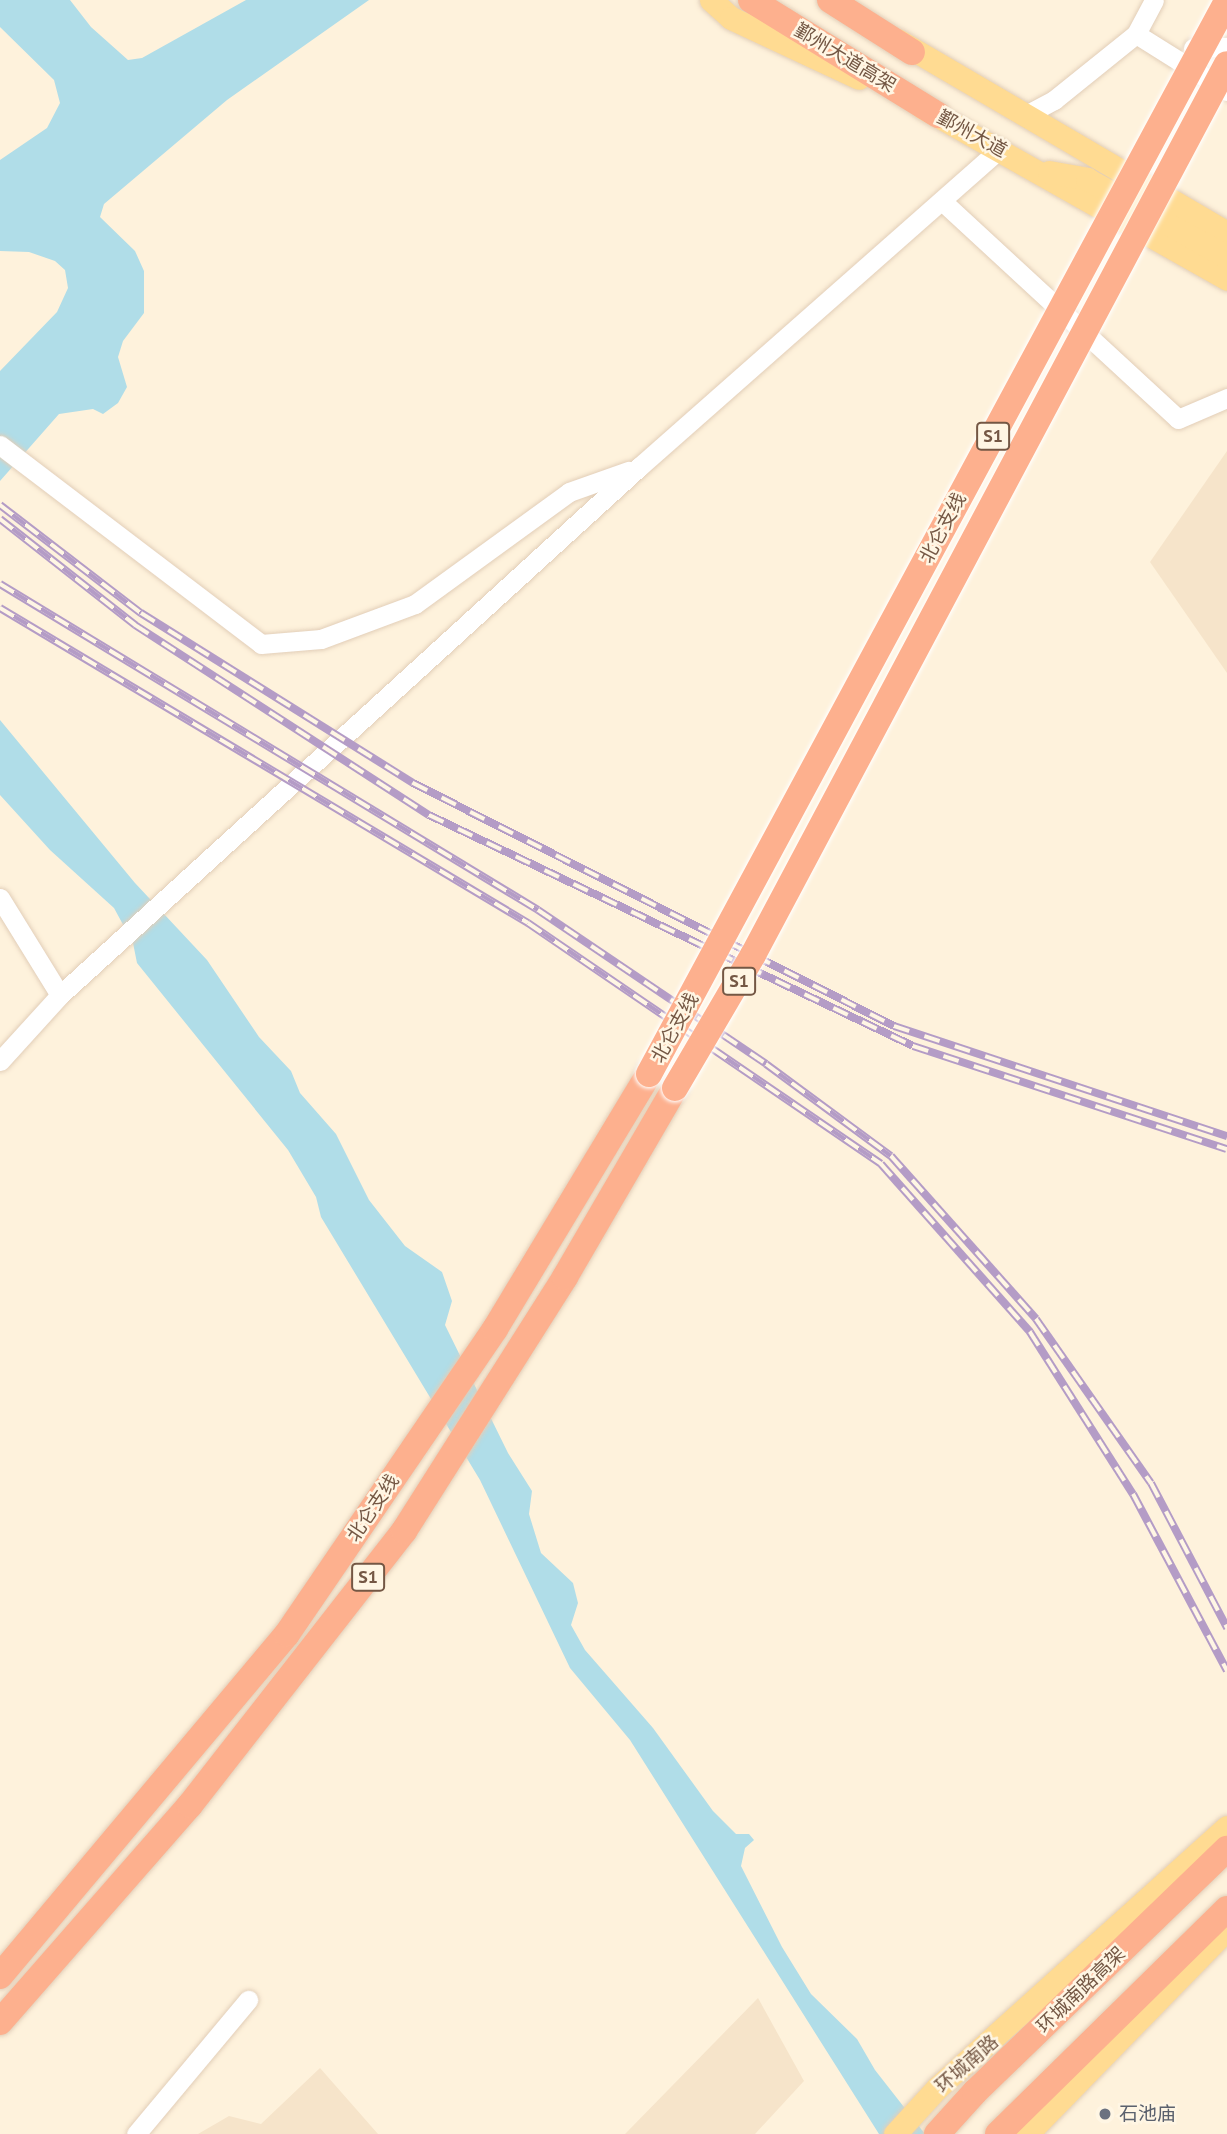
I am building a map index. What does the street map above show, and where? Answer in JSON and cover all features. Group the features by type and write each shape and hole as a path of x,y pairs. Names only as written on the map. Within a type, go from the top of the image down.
{"highway":[{"name":"鄞州大道高架","path":"751,0 938,115"},
{"name":"鄞州大道高架","path":"830,0 912,52"},
{"name":"北仑支线","path":"0,1976 287,1634 495,1329 649,1074 1227,1"},
{"name":"北仑支线","path":"0,2022 190,1805 404,1531 565,1277 753,956 1227,64"},
{"name":"环城南路高架","path":"937,2134 975,2092 1227,1849"},
{"path":"998,2134 1227,1909"}],"main road":[{"name":"鄞州大道","path":"711,0 731,18 938,115 1001,148 1032,169 1227,279"},
{"path":"848,0 912,52 1026,115 1227,233"},
{"path":"1032,169 1087,179 1227,257"},
{"name":"环城南路","path":"895,2134 937,2088 1227,1827"},
{"path":"1027,2134 1227,1929"}],"street":[{"path":"1026,115 1054,100 1136,34 1154,0"},
{"path":"1136,34 1164,49 1227,92"},
{"path":"1164,49 1227,47"},
{"path":"0,1061 60,995 639,467 1001,148"},
{"path":"942,201 1178,419 1227,398"},
{"path":"0,445 261,644 321,639 415,604 569,492 639,467"},
{"path":"0,898 60,995"},
{"path":"136,2134 248,2000"}],"shaded area":[{"path":"1227,451 1227,673 1150,562"},
{"path":"758,1998 804,2081 755,2134 625,2134"},
{"path":"320,2068 378,2134 198,2134 229,2116 261,2124"}],"water":[{"path":"0,0 70,0 91,27 128,60 142,58 246,0 369,0 227,100 104,204 100,217 135,251 144,271 144,313 123,341 118,357 127,387 118,403 103,414 93,409 59,414 0,481 0,371 57,312 68,288 65,270 55,261 29,252 0,251 0,160 47,128 60,103 54,80 0,27"},
{"path":"0,720 135,883 207,960 259,1037 291,1071 300,1093 336,1134 369,1200 405,1246 442,1272 452,1301 445,1325 508,1453 532,1491 529,1514 541,1553 573,1583 578,1603 571,1625 585,1650 653,1728 713,1811 736,1834 749,1834 754,1840 745,1848 741,1866 782,1947 811,1994 857,2039 875,2070 925,2134 879,2134 630,1740 570,1668 480,1480 321,1217 316,1197 288,1150 137,963 133,943 114,908 50,850 0,795"}],"railway":[{"path":"0,505 141,613 413,783 894,1026 1227,1136"},
{"path":"0,519 135,625 429,815 913,1046 1227,1149"},
{"path":"0,584 538,910 766,1064 891,1156 1036,1319 1151,1483 1227,1628"},
{"path":"0,608 528,923 881,1164 1030,1332 1133,1494 1227,1671"}],"place":[{"name":"石池庙","path":"1105,2114"}]}
